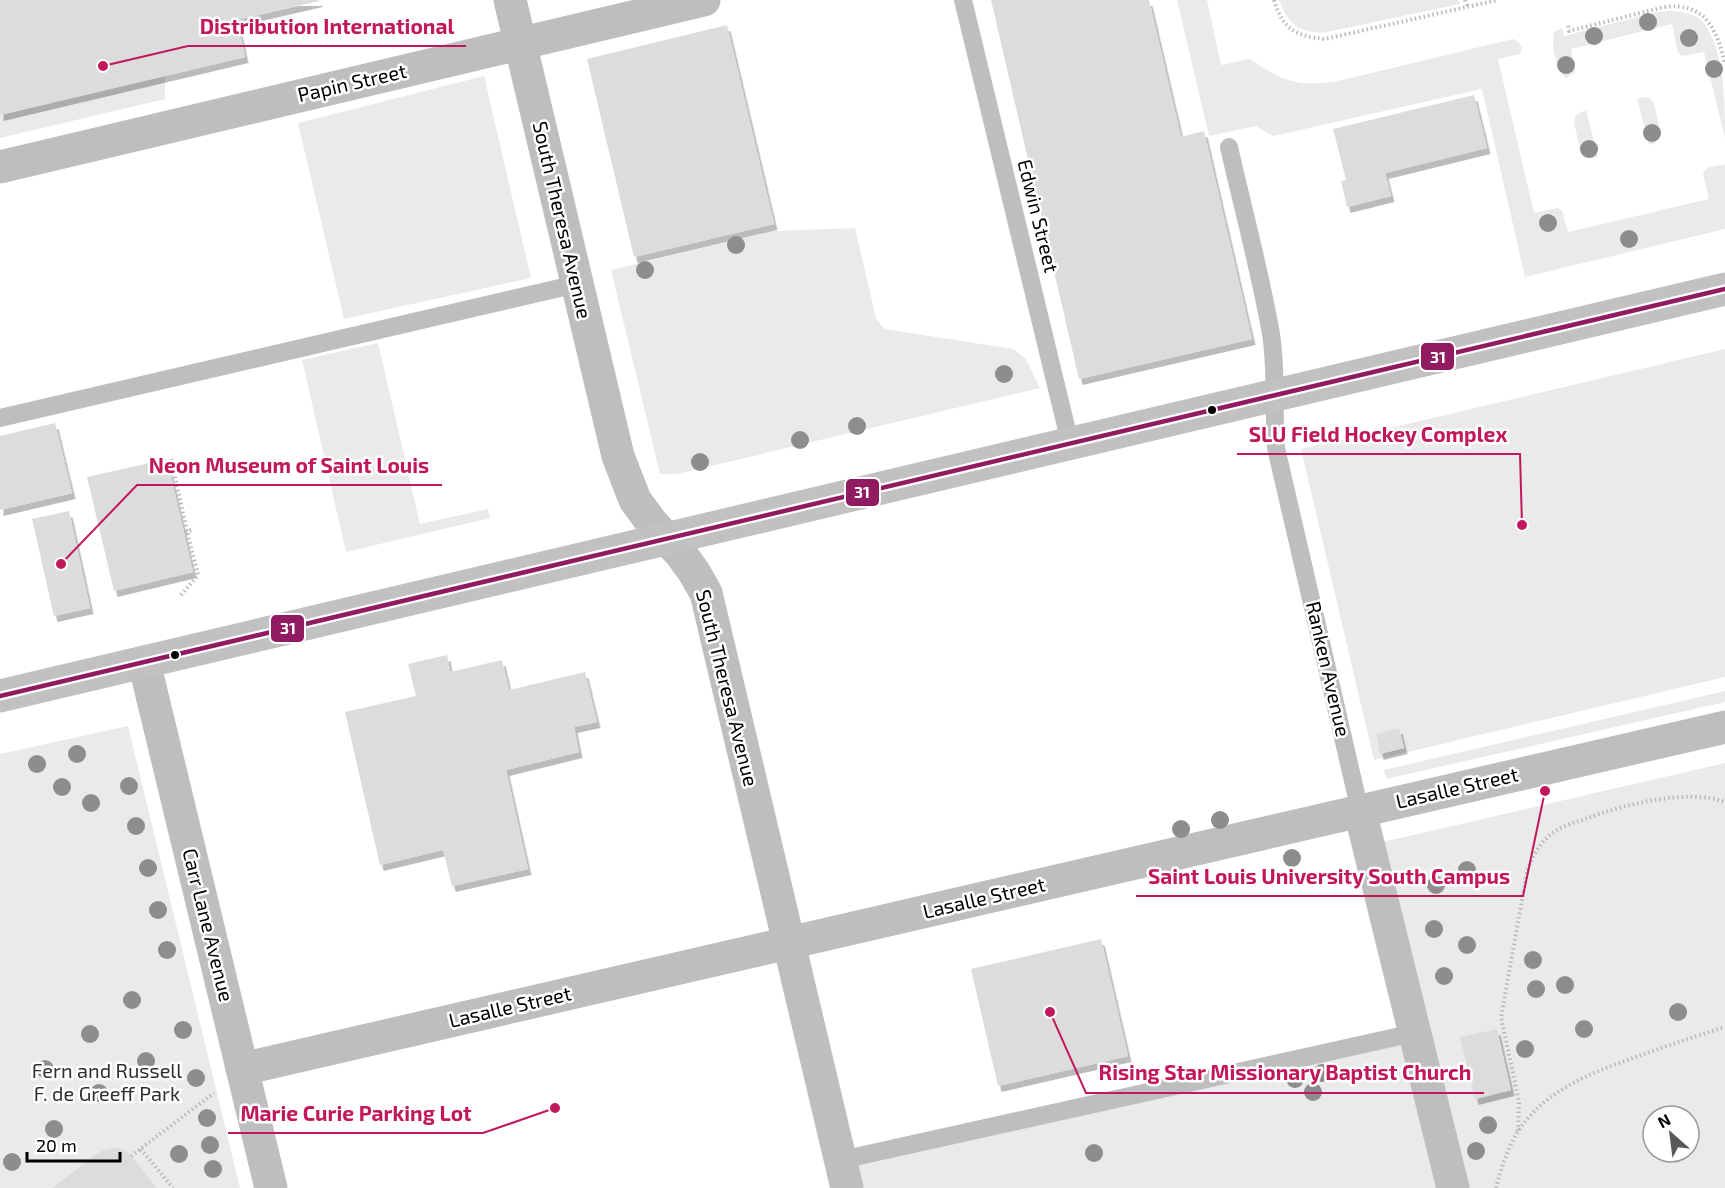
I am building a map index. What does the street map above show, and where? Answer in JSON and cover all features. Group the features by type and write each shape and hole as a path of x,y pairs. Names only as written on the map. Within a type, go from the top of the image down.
{"main road":[{"path":"0,696 1725,289"}],"street":[{"name":"South Theresa Avenue","path":"510,0 618,456 635,500 694,572 706,593 844,1174"},
{"name":"Papin Street","path":"0,167 704,0"},
{"name":"Carr Lane Avenue","path":"144,662 271,1188"},
{"name":"Lasalle Street","path":"242,1069 1725,727"},
{"name":"Ranken Avenue","path":"1360,811 1453,1188"}],"lane":[{"name":"Edwin Street","path":"963,0 1070,443"},
{"name":"Ranken Avenue","path":"1229,147 1271,335 1275,369 1276,448 1360,811"},
{"path":"0,418 577,284"},
{"path":"844,1174 1414,1033"}],"path":[{"path":"1274,0 1283,22 1295,32 1325,39 1498,0"},
{"path":"1465,0 1468,7"},
{"path":"1568,26 1569,31 1664,7 1690,8 1711,24 1717,35 1725,64"},
{"path":"171,459 198,575 181,595"},
{"path":"1518,1131 1519,1102 1501,1017 1527,872 1536,850 1554,832 1627,805 1687,797 1704,797 1725,802"},
{"path":"1496,1188 1509,1148 1518,1131 1548,1099 1586,1076 1725,1026"},
{"path":"131,1156 217,1090"},
{"path":"141,1149 173,1188"}],"green space":[{"path":"1177,0 1207,0 1221,65 1250,59 1280,77 1298,82 1334,82 1513,39 1519,42 1522,48 1520,54 1498,59 1534,213 1558,208 1562,211 1568,232 1709,199 1703,173 1707,168 1725,164 1725,229 1525,277 1482,89 1273,136 1256,126 1209,136"},
{"path":"1279,0 1458,0 1460,4 1322,33 1299,28 1286,15"},
{"path":"1673,11 1696,17 1703,22 1716,47 1722,77 1725,138 1704,52 1682,56 1678,53 1672,24 1571,49 1575,73 1566,78 1559,69 1554,50 1554,32 1562,28 1564,36 1657,12"},
{"path":"165,75 165,99 0,138 0,115"},
{"path":"484,76 531,278 344,319 298,123"},
{"path":"1637,98 1650,98 1654,104 1661,135 1655,143 1649,145"},
{"path":"1586,110 1598,157 1591,158 1581,153 1574,123 1575,116"},
{"path":"855,228 876,318 884,329 1013,349 1026,359 1040,388 677,474 660,474 611,270 774,231"},
{"path":"378,343 420,524 488,509 490,518 346,552 302,360"},
{"path":"1725,349 1725,677 1374,760 1301,449"},
{"path":"1725,691 1725,702 1386,779 1384,770"},
{"name":"Fern and Russell F. de Greeff Park","path":"128,726 240,1188 0,1188 0,754"},
{"path":"1725,763 1725,1188 1465,1188 1378,843"},
{"path":"1414,1033 1453,1188 847,1188 841,1160"}],"building":[{"path":"0,0 319,1 237,20 245,57 0,115"},
{"path":"991,0 1149,0 1181,137 1204,131 1252,339 1079,379"},
{"path":"727,25 774,224 634,257 587,59"},
{"path":"1474,95 1487,148 1385,173 1391,196 1347,207 1341,181 1346,180 1333,129"},
{"path":"55,423 72,493 0,510 0,436"},
{"path":"167,459 193,572 114,591 87,477"},
{"path":"69,511 90,608 54,616 32,519"},
{"path":"447,655 450,672 502,660 509,690 585,672 597,722 574,727 579,752 506,770 528,869 452,886 443,850 380,865 345,712 416,696 408,664"},
{"path":"1399,728 1404,748 1380,754 1376,734"},
{"path":"1101,939 1128,1056 998,1086 971,969"},
{"path":"1497,1029 1511,1090 1475,1099 1460,1037"},
{"path":"113,1148 122,1149 131,1156 157,1188 53,1188 93,1156"}],"transit line":[{"name":"31","path":"0,696 1725,289"}],"place":[{"name":"Distribution International","path":"103,66"},
{"name":"SLU Field Hockey Complex","path":"1522,525"},
{"name":"Neon Museum of Saint Louis","path":"61,564"},
{"name":"Saint Louis University South Campus","path":"1545,791"},
{"name":"Rising Star Missionary Baptist Church","path":"1050,1012"},
{"name":"Marie Curie Parking Lot","path":"555,1108"}]}
